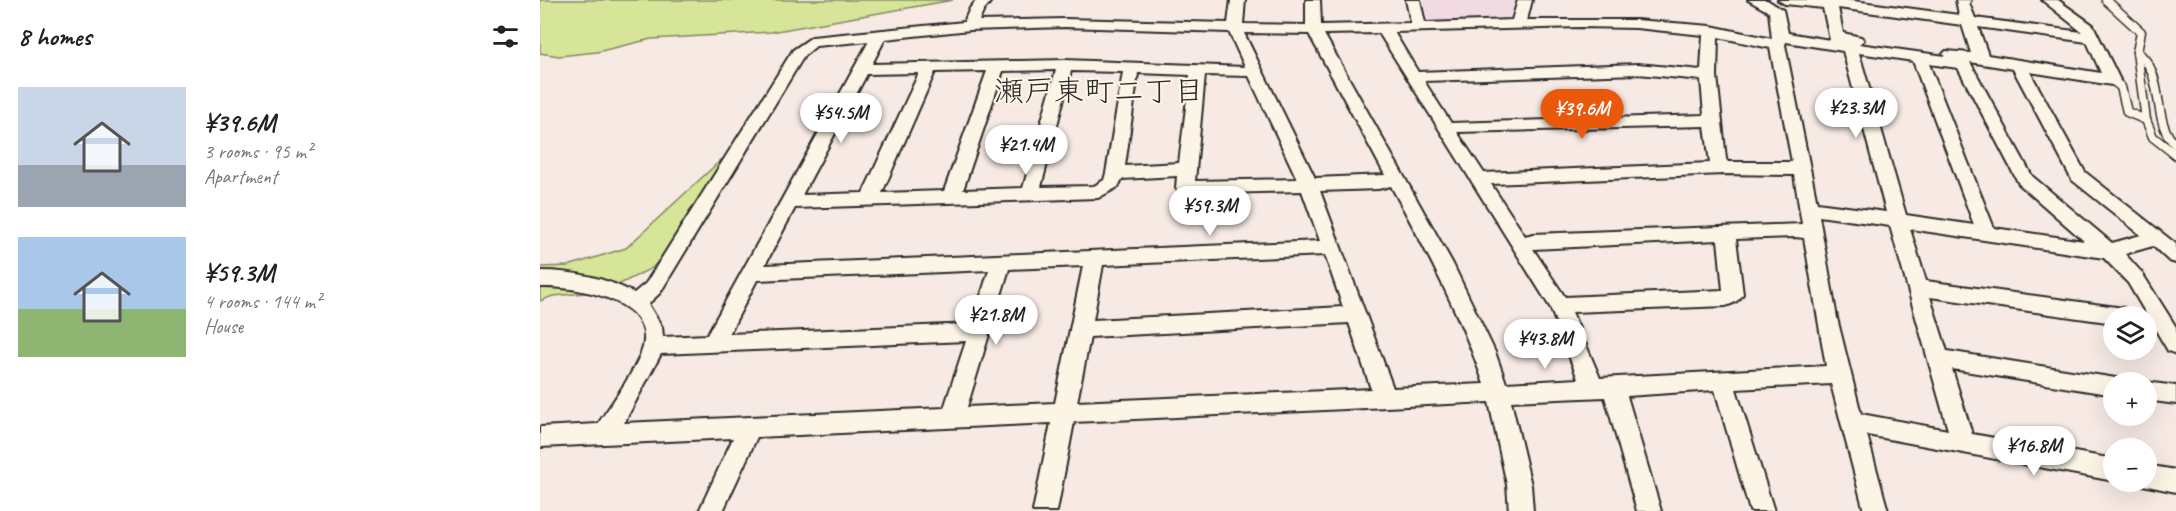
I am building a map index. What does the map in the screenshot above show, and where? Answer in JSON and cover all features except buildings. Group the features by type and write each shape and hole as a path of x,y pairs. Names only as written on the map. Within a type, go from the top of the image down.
{"street":[{"path":"970,26 977,8 985,0"},
{"path":"1238,0 1235,29 1308,183 1330,248 1357,314 1381,383 1383,398"},
{"path":"1313,0 1314,30 1443,264 1484,352 1498,392 1518,485 1521,511"},
{"path":"1413,0 1419,27"},
{"path":"1518,24 1525,0"},
{"path":"1755,0 1776,10 1779,41 1827,318 1839,374 1876,511"},
{"path":"1785,0 1819,4 1829,1 2091,38"},
{"path":"1964,0 1962,2 1966,20 1981,59"},
{"path":"2049,0 2088,28 2112,80"},
{"path":"1829,1 1836,37 2112,80"},
{"path":"635,304 653,288 798,53 812,42 970,26 1065,23 1314,30 1518,24 1636,24 1850,47 1964,64 2025,180 2124,264 2166,330"},
{"path":"1385,28 1387,36 1559,304 1603,388 1649,511"},
{"path":"1711,31 1709,76 1717,160 1723,168"},
{"path":"713,343 880,34"},
{"path":"1850,47 1861,94 1916,287 1963,443"},
{"path":"1919,57 1987,233"},
{"path":"2019,65 2078,176 2157,237 2176,256"},
{"path":"951,197 997,66"},
{"path":"863,69 1065,66 1254,70"},
{"path":"1030,194 1065,66"},
{"path":"870,199 929,67"},
{"path":"789,202 1098,192 1112,183 1115,173 1131,69"},
{"path":"1413,77 1638,69 1709,76"},
{"path":"1198,70 1185,188 1308,183 1378,183 1395,179"},
{"path":"1447,130 1468,126 1713,120"},
{"path":"1480,180 1497,177 1723,168 1802,170"},
{"path":"1115,173 1187,169"},
{"path":"1809,208 2107,251 2157,237"},
{"path":"1522,246 1533,241 1795,230 1813,232"},
{"path":"1559,304 1726,298 1733,294 1728,242 1724,233"},
{"path":"752,273 1330,248"},
{"path":"1045,511 1094,260"},
{"path":"953,416 1001,264"},
{"path":"540,279 591,282 635,304 650,319 654,346 605,434"},
{"path":"1916,287 2103,313"},
{"path":"1080,329 1357,314"},
{"path":"654,346 979,332"},
{"path":"1937,358 2103,384"},
{"path":"540,437 953,416 1603,388 1839,374"},
{"path":"1723,381 1762,511"},
{"path":"2157,392 2176,395"},
{"path":"1854,423 2103,468"},
{"path":"711,511 750,426"},
{"path":"2157,478 2176,481"}],"lane":[{"path":"2106,0 2141,32 2137,52 2146,120 2153,137 2176,155"},
{"path":"2137,52 2143,54 2149,64 2164,128 2168,138 2176,145"},
{"path":"2112,80 2121,87 2127,112 2146,120"}],"shaded area":[{"path":"1418,0 1519,0 1514,17 1507,21 1429,23 1421,19"}],"green space":[{"path":"540,0 953,0 771,32 651,39 597,52 559,56 540,53"},
{"path":"722,159 680,237 652,268 606,291 553,296 540,301 540,267 568,266 626,248"}],"district":[{"name":"瀬戸東町二丁目","path":"1099,91"}]}
